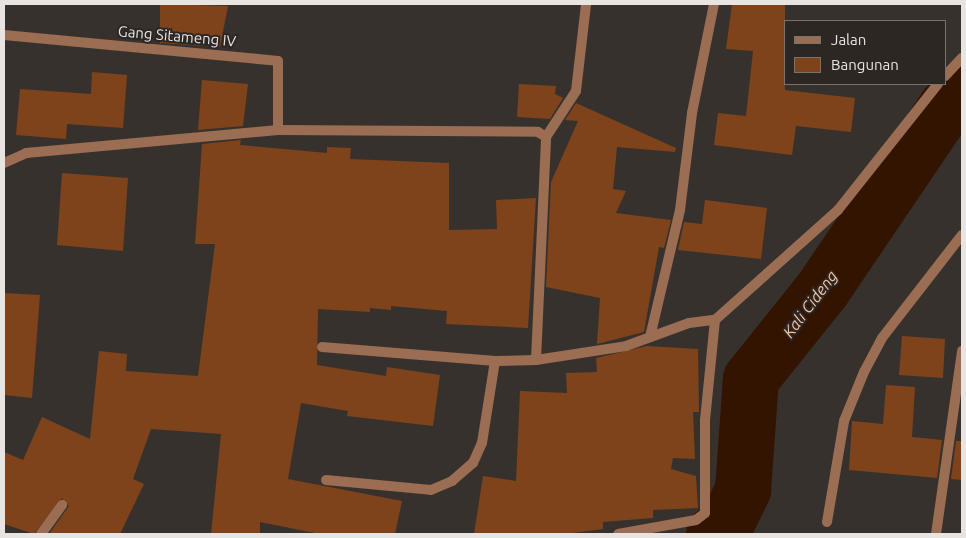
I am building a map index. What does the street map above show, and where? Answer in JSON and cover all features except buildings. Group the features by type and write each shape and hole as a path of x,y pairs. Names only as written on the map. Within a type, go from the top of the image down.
{"street":[{"path":"536,360 546,137 576,91 586,4"},
{"path":"650,337 680,210 692,113 714,4"},
{"name":"Gang Sitameng IV","path":"4,35 278,61 278,130"},
{"path":"946,75 962,58"},
{"path":"322,347 495,361 536,360 626,346 650,337 715,320 838,210 937,85"},
{"path":"4,163 26,153 278,130 538,132 546,137"},
{"path":"827,522 844,421 864,372 882,338 962,235"},
{"path":"618,534 696,520 705,513 706,420 715,320"},
{"path":"936,534 962,350"},
{"path":"326,480 431,490 452,481 473,463 482,443 495,361"},
{"path":"41,534 62,505"}],"waterway":[{"name":"Kali Cideng","path":"714,534 727,523 743,490 751,379 823,289 946,107 962,94"}]}
